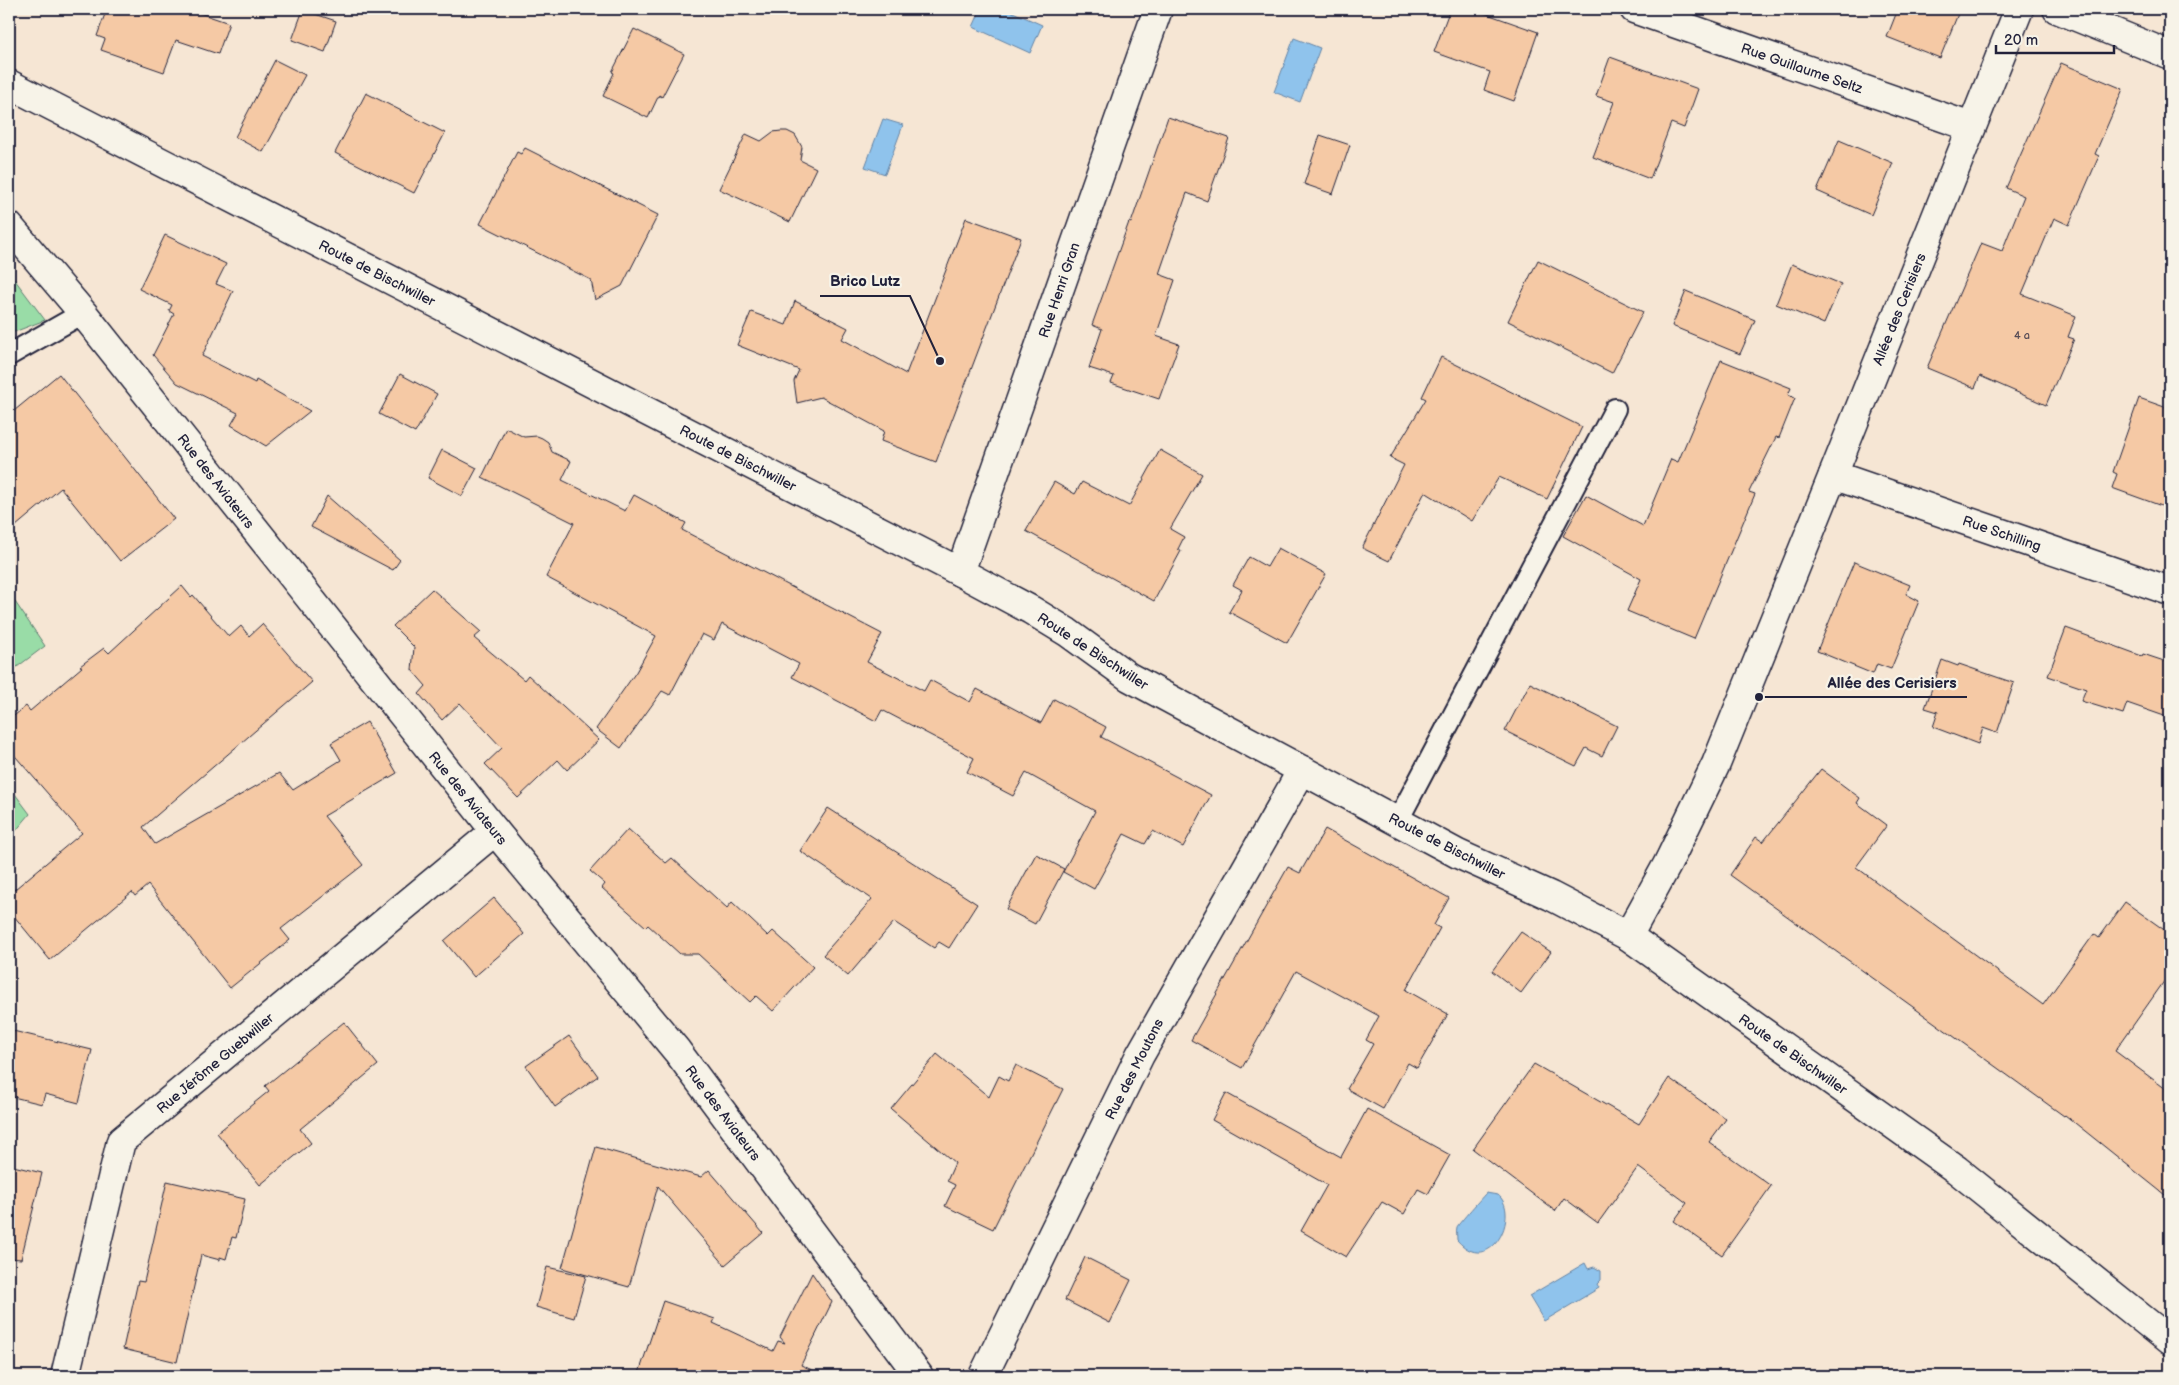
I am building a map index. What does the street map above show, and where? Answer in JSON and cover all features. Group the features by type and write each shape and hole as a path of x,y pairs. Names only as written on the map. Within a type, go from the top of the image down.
{"street":[{"name":"Rue Henri Gran","path":"960,572 1158,9"},
{"name":"Rue Guillaume Seltz","path":"1634,9 1971,126"},
{"name":"Allée des Cerisiers","path":"1628,936 1667,865 1716,764 2019,9"},
{"path":"2058,9 2170,55"},
{"name":"Route de Bischwiller","path":"9,84 960,572 1031,610 1067,632 1129,677 1458,854 1551,896 1628,936 1957,1170 2170,1341"},
{"name":"Rue des Aviateurs","path":"9,226 83,313 495,831 677,1051 919,1376"},
{"name":"Rue Schilling","path":"1833,475 2170,591"},
{"name":"Rue des Moutons","path":"983,1376 1140,1055 1302,770"},
{"name":"Rue Jérôme Guebwiller","path":"65,1376 121,1141 495,831"}],"lane":[{"path":"9,355 83,313"},
{"path":"1397,822 1615,409"}],"green space":[{"path":"9,272 45,320 9,334"},
{"path":"9,593 45,646 9,673"},
{"path":"9,786 30,814 9,839"}],"water":[{"path":"981,9 1006,9 1042,25 1030,53 973,27"},
{"path":"1294,38 1320,48 1300,102 1274,92"},
{"path":"883,119 903,125 885,174 865,167"},
{"path":"1486,1193 1498,1195 1504,1204 1506,1215 1504,1227 1499,1239 1491,1248 1481,1252 1469,1250 1457,1240 1457,1227"},
{"path":"1585,1263 1588,1269 1594,1267 1601,1271 1601,1280 1597,1284 1599,1288 1544,1321 1529,1296"}],"building":[{"path":"103,9 188,9 229,23 218,54 176,40 164,72 101,50 105,39 97,36 105,14 102,13"},
{"path":"1450,9 1473,9 1538,32 1514,101 1484,90 1490,72 1434,52"},
{"path":"1898,9 1960,9 1940,58 1887,37"},
{"path":"303,10 336,21 325,52 292,40"},
{"path":"634,29 684,54 662,97 659,95 648,118 603,96 614,73 612,72"},
{"path":"1610,57 1698,89 1684,128 1671,123 1650,179 1593,157 1614,102 1596,96"},
{"path":"275,60 305,75 263,152 235,137"},
{"path":"2061,63 2123,89 2095,154 2099,156 2069,225 2054,218 2022,294 2076,316 2068,337 2074,339 2046,405 1980,376 1975,388 1927,368 1981,243 2002,251 2024,196 2006,188"},
{"path":"366,93 445,133 414,193 335,153"},
{"path":"1168,117 1229,138 1207,201 1187,193 1159,274 1175,280 1156,336 1179,344 1159,399 1111,383 1114,376 1089,368 1102,329 1092,325 1129,222 1131,223"},
{"path":"787,131 795,135 802,147 800,160 816,168 790,222 719,189 746,134 761,141 773,132"},
{"path":"1320,135 1350,145 1333,194 1304,184"},
{"path":"1839,140 1893,163 1871,215 1817,191"},
{"path":"525,148 658,215 622,286 595,300 591,280 480,224 517,152 521,154"},
{"path":"966,218 1021,238 936,462 881,441 884,431 821,397 797,403 794,381 799,370 737,345 751,312 786,325 795,301 848,328 842,339 906,374"},
{"path":"165,235 226,264 216,284 233,291 202,356 255,383 256,380 310,411 266,446 231,425 238,413 177,383 153,355 174,314 169,311 172,305 139,289"},
{"path":"1538,260 1643,312 1612,373 1508,321"},
{"path":"1792,264 1841,284 1824,324 1776,304"},
{"path":"1686,291 1755,320 1740,354 1672,326"},
{"path":"1441,357 1582,427 1547,499 1499,477 1472,521 1425,492 1389,561 1362,548 1404,465 1390,458 1426,399 1422,397"},
{"path":"1721,360 1791,388 1788,395 1795,398 1779,438 1776,437 1749,492 1755,494 1694,639 1627,611 1641,579 1563,536 1586,495 1643,526 1671,459 1678,462"},
{"path":"59,374 174,519 120,561 61,488 9,532 9,415"},
{"path":"400,374 437,394 415,433 379,414"},
{"path":"2139,398 2170,409 2170,509 2112,488 2117,474 2113,472"},
{"path":"506,428 524,437 537,436 542,438 548,442 552,452 571,461 562,480 625,511 634,495 686,523 682,530 882,634 867,662 924,691 930,680 970,702 977,689 1041,723 1054,699 1106,727 1101,737 1211,795 1183,847 1153,831 1145,844 1124,834 1094,889 1063,872 1095,811 1026,773 1013,796 967,772 974,758 882,710 876,721 792,677 799,664 722,624 714,640 702,634 670,695 662,691 621,748 596,729 636,672 656,636 546,577 574,523 482,477"},
{"path":"442,450 477,468 462,496 428,478"},
{"path":"1160,450 1202,474 1170,529 1184,537 1178,549 1181,551 1154,601 1026,531 1054,482 1075,494 1082,482 1129,506"},
{"path":"327,496 400,560 393,570 311,527"},
{"path":"1278,548 1326,574 1287,643 1229,612 1242,590 1233,585 1249,557 1267,567"},
{"path":"1854,562 1910,585 1906,594 1919,601 1891,669 1877,664 1873,674 1817,651"},
{"path":"182,586 191,597 193,595 229,637 241,626 249,636 262,624 312,682 143,827 155,844 279,773 293,790 341,760 331,743 367,722 397,773 324,816 363,865 281,929 290,940 230,988 148,885 135,896 132,892 50,960 9,910 9,894 82,833 9,749 9,720 26,706 30,711 82,667 80,666 104,648 109,653"},
{"path":"432,589 481,632 474,638 524,680 528,675 599,740 567,770 558,760 518,798 485,764 502,748 460,703 442,720 419,694 426,686 412,670 414,647 393,626"},
{"path":"2066,628 2142,656 2143,654 2170,663 2170,718 2127,703 2123,714 2081,701 2086,689 2048,676"},
{"path":"1942,660 2014,683 1997,733 1983,728 1978,744 1933,727 1938,712 1925,708"},
{"path":"1530,683 1617,726 1602,756 1586,748 1576,766 1505,731"},
{"path":"1821,769 1860,798 1857,803 1887,825 1856,867 2043,1005 2094,934 2099,938 2125,902 2170,934 2170,973 2115,1051 2170,1092 2170,1199 2065,1115 1730,875 1756,837 1763,842"},
{"path":"828,808 977,904 949,948 939,942 934,948 894,922 848,976 823,955 872,899 800,851"},
{"path":"628,829 666,863 672,858 727,908 732,902 768,936 773,931 813,967 773,1011 756,996 750,1002 698,954 680,954 602,888 605,884 590,871"},
{"path":"1325,829 1449,898 1434,925 1440,928 1406,990 1448,1014 1417,1068 1408,1063 1383,1109 1347,1089 1373,1044 1366,1040 1379,1016 1296,971 1242,1068 1191,1040 1288,867 1300,873"},
{"path":"1036,854 1064,869 1035,924 1006,909"},
{"path":"494,898 524,934 474,977 444,941"},
{"path":"1521,932 1551,952 1521,993 1492,971"},
{"path":"344,1022 378,1065 300,1129 311,1143 260,1185 217,1133 269,1091 265,1086"},
{"path":"13,1031 92,1050 79,1103 45,1094 42,1104 9,1096 9,1051"},
{"path":"569,1036 598,1076 555,1107 526,1066"},
{"path":"937,1054 989,1097 999,1076 1008,1081 1016,1065 1063,1089 993,1229 945,1206 955,1185 947,1181 955,1163 891,1109"},
{"path":"1534,1064 1639,1124 1669,1078 1726,1119 1709,1142 1771,1186 1722,1255 1674,1221 1687,1203 1638,1167 1598,1223 1564,1198 1555,1211 1473,1149"},
{"path":"1226,1093 1341,1157 1367,1109 1450,1155 1428,1194 1418,1189 1404,1214 1382,1202 1346,1257 1301,1231 1327,1185 1212,1120"},
{"path":"596,1147 701,1177 709,1170 763,1233 725,1265 658,1186 629,1287 562,1268"},
{"path":"9,1165 42,1173 21,1259 9,1258"},
{"path":"167,1181 245,1199 236,1238 232,1237 226,1259 220,1257 220,1260 201,1255 177,1362 123,1349 138,1281 144,1282"},
{"path":"1085,1257 1131,1280 1110,1323 1065,1300"},
{"path":"547,1267 586,1276 574,1318 536,1307"},
{"path":"812,1273 832,1302 801,1365 825,1376 638,1376 663,1301 715,1319 713,1323 773,1351 778,1341 785,1343 780,1337"}],"place":[{"name":"Brico Lutz","path":"940,361"},
{"name":"Allée des Cerisiers","path":"1759,697"}]}
